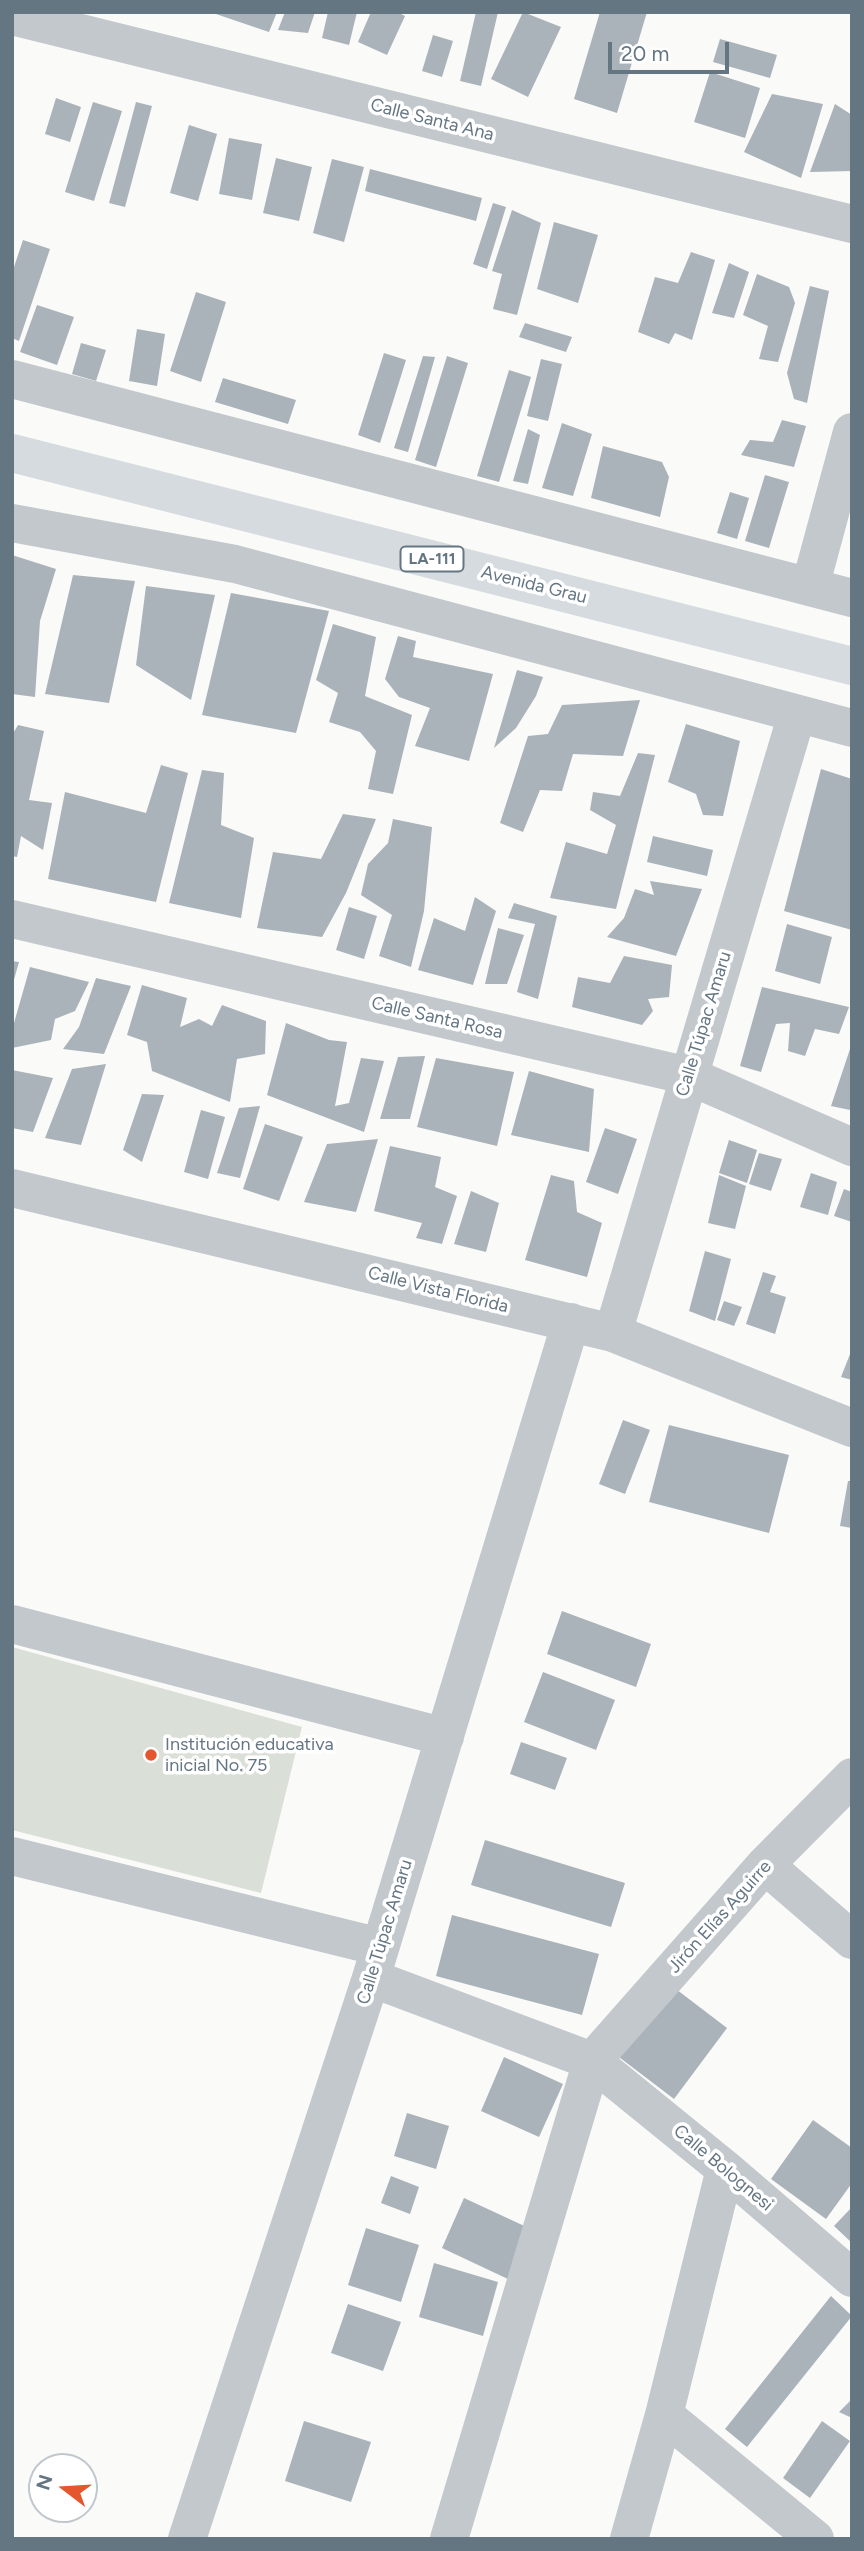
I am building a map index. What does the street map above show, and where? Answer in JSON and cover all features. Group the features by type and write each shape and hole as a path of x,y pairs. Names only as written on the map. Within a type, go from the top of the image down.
{"main road":[{"name":"Avenida Grau","path":"12,453 852,666"}],"street":[{"name":"Calle Santa Ana","path":"37,18 852,224"},
{"path":"12,379 852,598"},
{"path":"810,587 852,432"},
{"path":"12,523 235,564 852,728"},
{"name":"Calle Túpac Amaru","path":"613,1333 797,715"},
{"name":"Calle Santa Rosa","path":"12,919 689,1076 852,1147"},
{"name":"Calle Vista Florida","path":"12,1188 613,1333 852,1428"},
{"name":"Calle Túpac Amaru","path":"187,2539 376,1963 571,1322"},
{"path":"12,1625 445,1737"},
{"name":"Jirón Elías Aguirre","path":"592,2061 765,1865 852,1777"},
{"name":"Calle Bolognesi","path":"12,1856 376,1963 592,2061 725,2169 852,2278"},
{"path":"765,1865 852,1940"},
{"path":"449,2539 592,2061"},
{"path":"629,2539 664,2416 725,2169"},
{"path":"664,2416 815,2539"}],"shaded area":[{"path":"12,1647 302,1727 261,1893 12,1830"}],"building":[{"path":"210,12 277,12 269,32"},
{"path":"285,12 315,12 308,33 278,30"},
{"path":"328,12 357,12 349,45 322,38"},
{"path":"371,12 397,12 405,16 387,55 358,42"},
{"path":"476,12 498,12 481,86 460,81"},
{"path":"523,12 561,27 528,97 491,79"},
{"path":"600,12 647,12 617,113 574,99"},
{"path":"433,35 453,41 442,77 422,71"},
{"path":"720,39 777,55 770,78 713,62"},
{"path":"710,72 760,88 745,138 694,122"},
{"path":"772,94 823,104 801,178 744,152"},
{"path":"56,98 81,107 70,142 45,134"},
{"path":"93,102 122,111 94,201 65,192"},
{"path":"136,102 152,106 125,207 109,203"},
{"path":"835,104 852,115 852,171 810,172"},
{"path":"189,125 217,134 198,201 170,193"},
{"path":"229,138 262,144 252,200 219,194"},
{"path":"276,158 312,167 299,221 263,213"},
{"path":"332,159 364,167 344,242 313,233"},
{"path":"370,169 482,198 476,221 365,191"},
{"path":"493,203 506,207 487,269 473,264"},
{"path":"512,210 541,223 517,315 493,309 502,274 492,271"},
{"path":"554,222 598,235 578,303 537,289"},
{"path":"23,240 50,249 19,341 12,338 12,273"},
{"path":"691,252 715,260 692,340 675,333 669,344 638,332 655,277 678,283"},
{"path":"729,263 749,272 734,318 712,313"},
{"path":"757,274 789,287 795,303 778,362 759,359 768,326 743,315"},
{"path":"810,286 829,291 807,403 794,399 787,373"},
{"path":"196,292 226,302 201,382 170,371"},
{"path":"37,305 74,317 57,365 20,352"},
{"path":"525,323 572,337 566,352 519,337"},
{"path":"137,329 165,334 157,386 129,381"},
{"path":"81,343 106,350 96,381 72,374"},
{"path":"384,353 406,360 380,443 358,435"},
{"path":"423,356 435,357 408,452 394,448"},
{"path":"447,356 468,363 436,467 415,460"},
{"path":"541,359 562,364 548,421 527,416"},
{"path":"509,370 531,377 499,482 477,476"},
{"path":"223,378 296,400 288,424 215,402"},
{"path":"782,420 806,426 794,467 741,455 750,440 773,442"},
{"path":"562,423 592,434 573,496 542,488"},
{"path":"528,429 540,435 528,484 513,481"},
{"path":"603,446 662,462 669,477 660,517 591,498"},
{"path":"765,475 789,482 769,548 745,541"},
{"path":"730,492 749,498 737,539 717,533"},
{"path":"12,555 56,569 40,621 35,697 12,694"},
{"path":"73,575 135,581 109,703 45,694"},
{"path":"146,586 215,595 191,700 136,665"},
{"path":"231,593 329,611 296,733 202,715"},
{"path":"333,624 376,637 365,696 412,715 393,794 368,789 376,751 360,732 329,722 338,693 316,680"},
{"path":"398,636 416,641 413,657 493,674 469,761 415,746 430,708 399,697 385,679"},
{"path":"517,670 543,677 536,696 516,728 494,748"},
{"path":"640,700 623,756 573,754 562,791 540,790 523,832 500,823 528,736 548,734 562,705"},
{"path":"686,724 740,741 723,816 703,815 696,794 668,782"},
{"path":"18,725 44,731 29,800 52,803 43,850 21,836 17,857 12,856 12,735"},
{"path":"638,753 655,755 616,909 550,898 566,842 607,854 616,825 590,810 593,792 620,796"},
{"path":"161,765 188,773 156,902 48,879 65,792 146,813"},
{"path":"821,769 852,779 852,930 784,911"},
{"path":"202,770 224,773 221,825 254,838 241,918 169,903"},
{"path":"343,814 376,819 346,893 322,937 257,928 273,852 321,859"},
{"path":"393,819 432,827 424,911 411,967 379,956 392,915 361,895 368,864 388,843"},
{"path":"653,836 713,850 707,876 647,862"},
{"path":"650,881 702,889 676,956 607,937 624,918 635,889 654,895"},
{"path":"475,897 496,911 473,985 418,970 434,918 465,931"},
{"path":"514,903 557,916 538,999 517,992 535,924 508,918"},
{"path":"349,907 377,916 364,959 336,950"},
{"path":"787,924 832,937 820,984 775,971"},
{"path":"498,928 524,935 507,984 485,984"},
{"path":"624,956 672,965 669,997 648,999 653,1011 642,1025 572,1007 578,977 610,983"},
{"path":"12,961 19,962 13,983 12,983"},
{"path":"30,967 89,982 75,1011 55,1019 51,1040 12,1048 12,1030"},
{"path":"96,978 131,986 104,1054 63,1049 79,1027"},
{"path":"142,985 187,998 180,1027 199,1019 212,1026 222,1005 266,1021 265,1054 237,1059 230,1102 152,1071 147,1042 127,1035"},
{"path":"762,987 849,1007 839,1034 815,1029 805,1056 788,1051 790,1023 776,1024 761,1072 740,1066"},
{"path":"286,1023 329,1040 347,1042 335,1106 349,1103 361,1058 384,1061 364,1132 267,1095"},
{"path":"851,1046 852,1105 850,1110 831,1106"},
{"path":"425,1056 410,1119 380,1119 398,1057"},
{"path":"436,1058 514,1072 497,1146 417,1127"},
{"path":"106,1064 81,1145 45,1138 72,1069"},
{"path":"12,1070 53,1078 33,1132 12,1128"},
{"path":"529,1071 594,1089 589,1152 511,1135"},
{"path":"142,1094 164,1095 142,1162 123,1150"},
{"path":"260,1106 240,1178 217,1173 239,1108"},
{"path":"201,1110 225,1117 208,1179 184,1172"},
{"path":"265,1124 303,1137 279,1201 243,1189"},
{"path":"605,1128 637,1139 618,1194 586,1182"},
{"path":"378,1139 356,1212 304,1202 327,1144"},
{"path":"729,1140 757,1150 747,1183 719,1173"},
{"path":"390,1146 441,1157 435,1187 457,1196 442,1244 416,1238 422,1223 374,1211"},
{"path":"759,1153 782,1159 771,1191 749,1184"},
{"path":"811,1173 837,1182 828,1215 800,1207"},
{"path":"551,1175 574,1181 577,1212 602,1223 587,1277 525,1260"},
{"path":"719,1175 746,1186 735,1229 708,1223"},
{"path":"844,1189 852,1192 852,1222 834,1216"},
{"path":"471,1191 499,1203 486,1252 454,1244"},
{"path":"705,1251 731,1259 715,1321 689,1311"},
{"path":"763,1272 776,1276 770,1292 786,1297 775,1334 746,1324"},
{"path":"724,1301 742,1307 734,1326 717,1320"},
{"path":"852,1349 852,1380 841,1377"},
{"path":"623,1420 650,1430 625,1494 599,1484"},
{"path":"669,1425 789,1455 769,1533 649,1502"},
{"path":"848,1481 852,1481 852,1528 840,1526"},
{"path":"562,1611 651,1644 636,1687 547,1654"},
{"path":"543,1672 615,1700 596,1750 524,1722"},
{"path":"521,1742 567,1758 555,1790 510,1774"},
{"path":"485,1840 625,1883 611,1927 471,1885"},
{"path":"452,1915 599,1954 582,2015 436,1976"},
{"path":"668,1983 727,2028 674,2099 615,2054"},
{"path":"504,2057 563,2084 539,2137 481,2111"},
{"path":"407,2113 449,2126 436,2169 394,2156"},
{"path":"813,2120 852,2148 852,2183 826,2219 771,2179"},
{"path":"391,2176 419,2187 410,2214 381,2203"},
{"path":"464,2198 533,2230 510,2280 442,2248"},
{"path":"852,2207 852,2243 834,2226"},
{"path":"366,2228 419,2245 401,2302 348,2285"},
{"path":"434,2263 498,2282 483,2336 419,2317"},
{"path":"831,2296 852,2316 747,2447 725,2429"},
{"path":"348,2304 401,2322 383,2371 331,2353"},
{"path":"852,2399 852,2418 839,2412"},
{"path":"304,2421 371,2442 351,2502 285,2481"},
{"path":"822,2421 850,2441 810,2498 783,2478"}],"place":[{"name":"Institución educativa inicial No. 75","path":"151,1755"}]}
